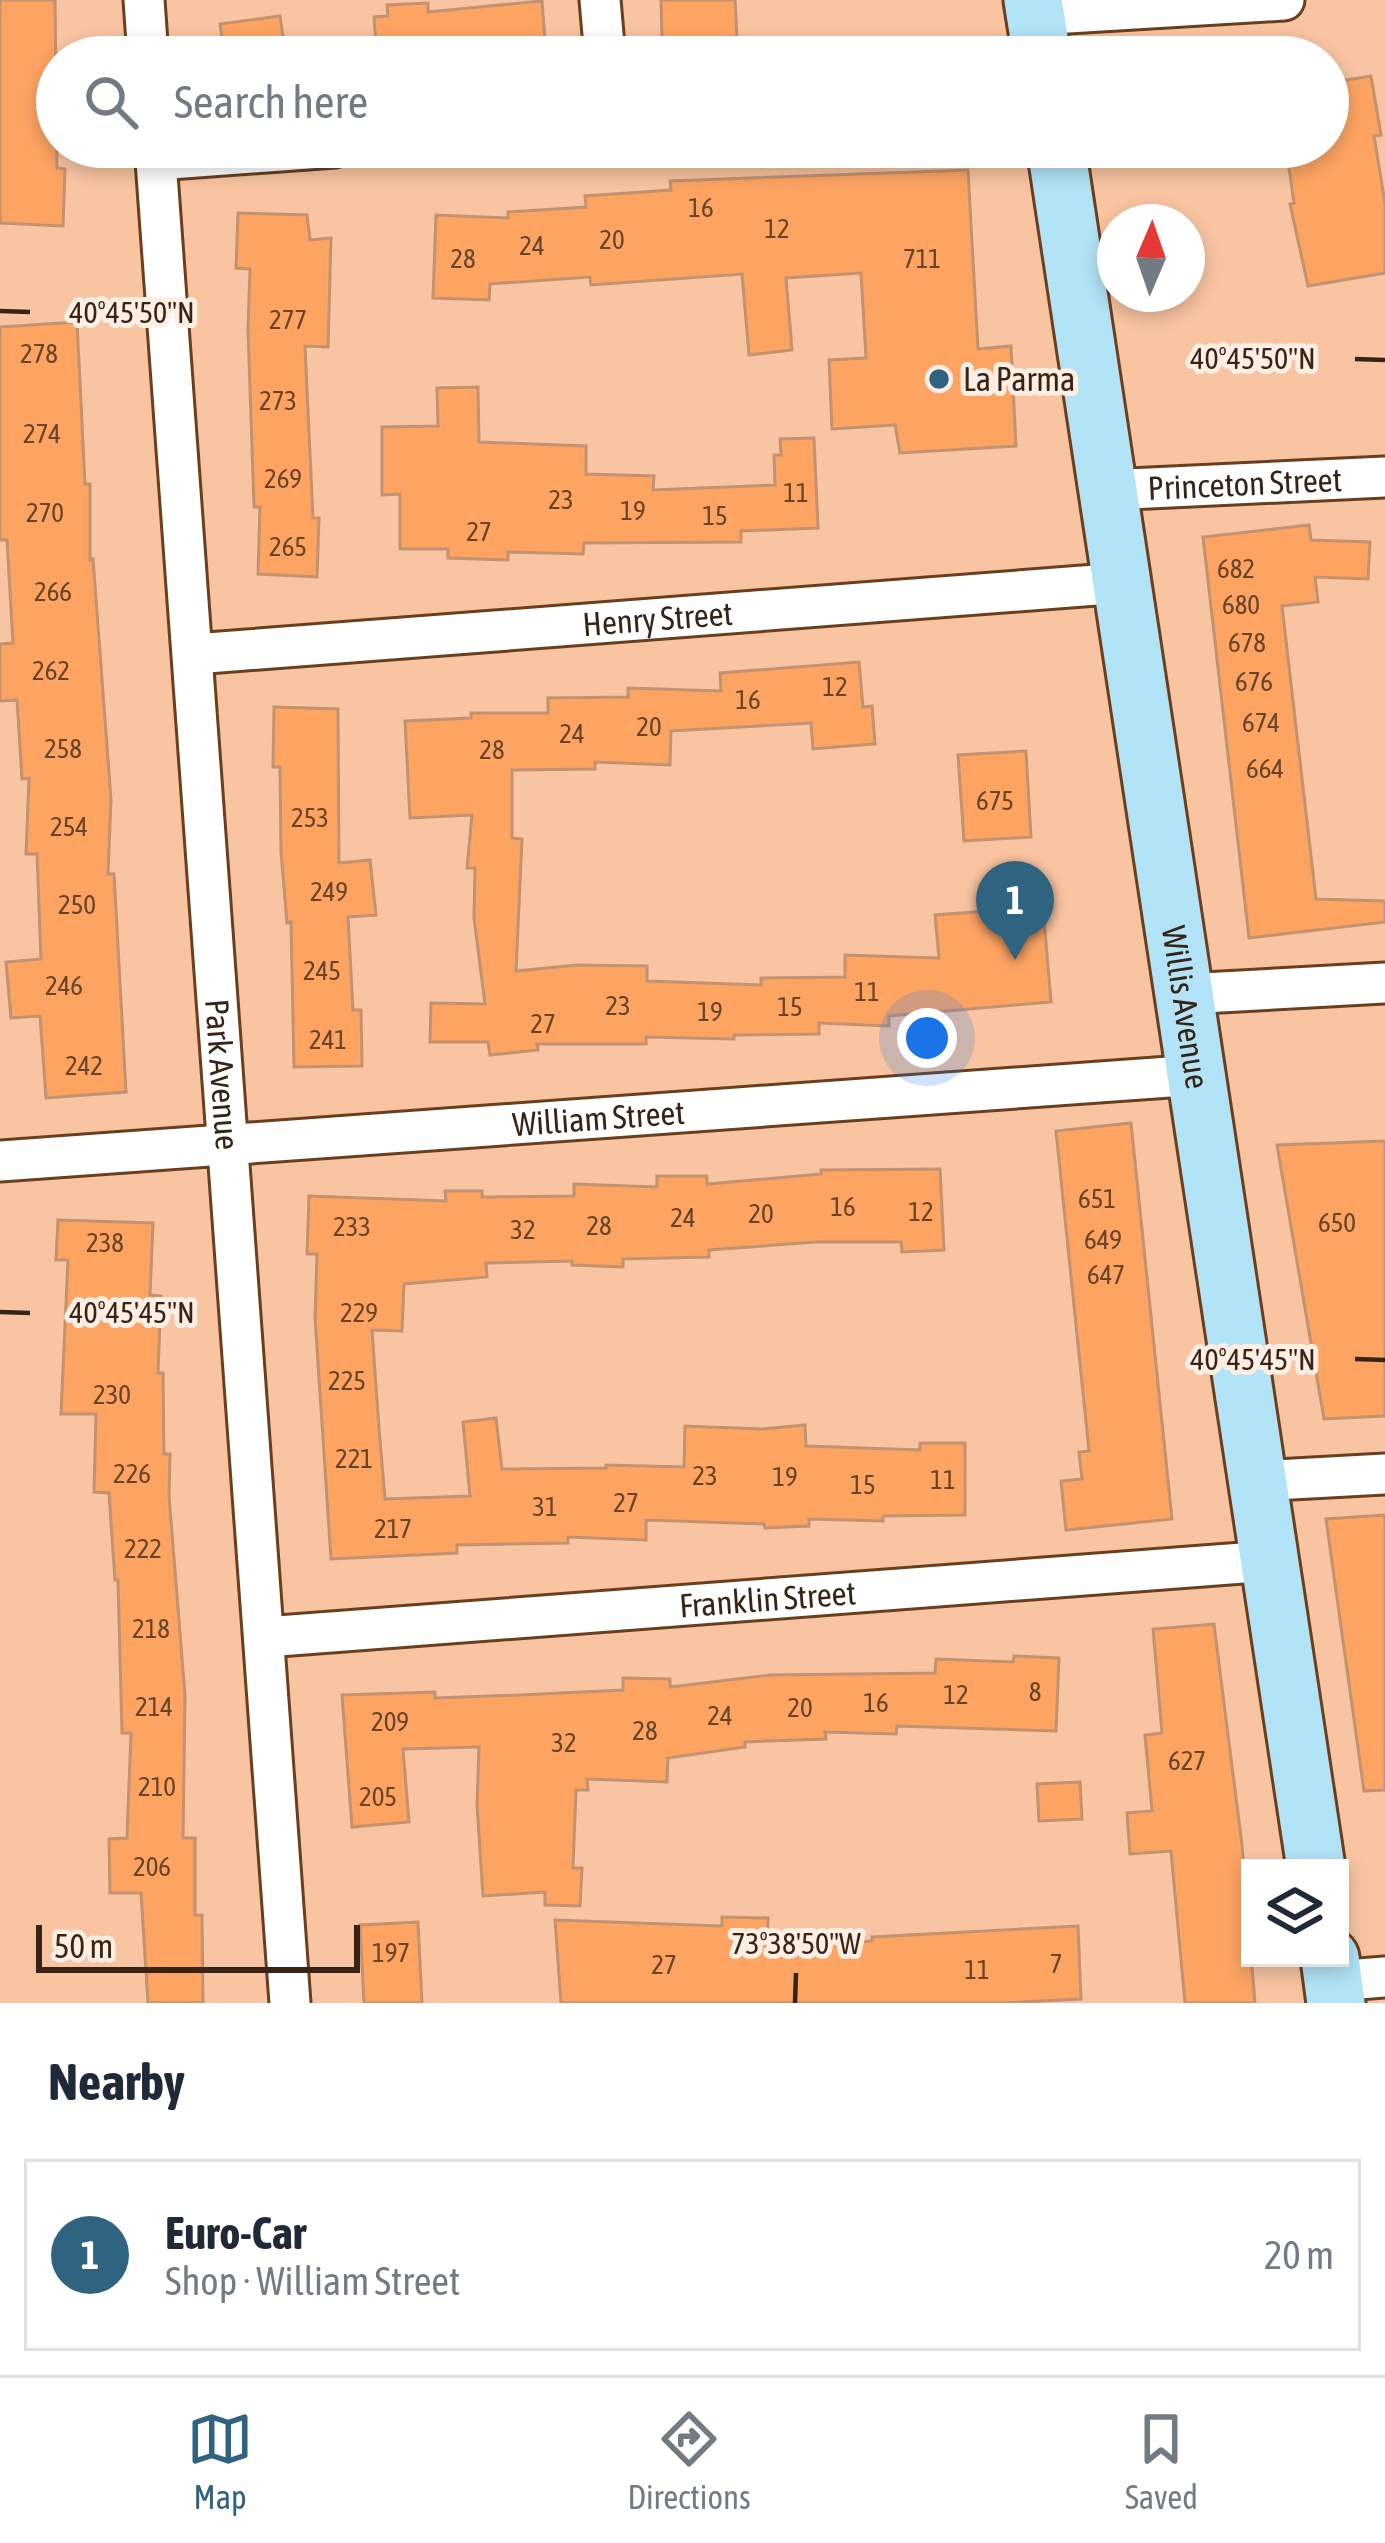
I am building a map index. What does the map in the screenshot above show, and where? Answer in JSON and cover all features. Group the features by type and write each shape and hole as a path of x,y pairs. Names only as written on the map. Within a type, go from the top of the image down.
{"main road":[{"name":"Willis Avenue","path":"1059,168 1315,1859"}],"street":[{"path":"144,0 147,36"},
{"path":"600,0 603,36"},
{"path":"1036,24 1284,0"},
{"name":"Park Avenue","path":"157,168 290,2003"},
{"name":"Princeton Street","path":"1108,490 1385,477"},
{"name":"Henry Street","path":"194,654 1122,583"},
{"path":"1184,994 1385,983"},
{"name":"William Street","path":"0,1161 1197,1076"},
{"path":"1258,1481 1385,1474"},
{"name":"Franklin Street","path":"265,1636 1269,1562"}],"building":[{"path":"0,0 55,0 55,36 36,36 36,168 65,169 63,226 0,223"},
{"path":"661,0 735,0 737,36 662,36"},
{"path":"542,1 545,36 375,36 374,17 388,16 387,5 428,3 428,12"},
{"path":"280,16 283,36 222,36 220,24"},
{"path":"1371,76 1381,135 1374,136 1385,203 1385,273 1308,286 1290,204 1294,203 1289,168 1349,168 1349,80"},
{"path":"968,170 978,349 1011,346 1016,446 900,453 895,425 832,429 829,360 866,358 861,273 786,278 792,350 749,355 742,274 591,285 590,277 490,284 489,300 433,298 436,215 508,218 508,212 586,207 585,196 671,190 670,181"},
{"path":"238,213 307,215 310,240 331,238 328,347 305,346 313,518 319,518 317,577 258,574 260,507 254,507 250,269 236,268"},
{"path":"77,322 85,484 90,484 90,560 111,799 108,874 114,874 126,1092 46,1098 40,1016 11,1018 6,962 41,959 37,854 26,854 29,778 22,779 17,700 0,701 0,644 13,643 7,540 0,540 0,327"},
{"path":"478,387 479,442 586,446 586,474 654,476 653,490 775,485 774,455 781,455 780,439 814,438 818,528 741,531 741,542 584,543 583,554 508,552 508,560 448,558 448,549 400,549 400,494 382,495 382,427 438,426 437,388"},
{"path":"1309,525 1311,540 1370,542 1368,579 1315,577 1318,602 1282,606 1316,899 1385,901 1385,922 1249,938 1203,537"},
{"path":"859,662 863,707 872,706 875,744 813,749 811,723 671,731 670,765 595,762 595,769 512,770 512,838 522,839 516,971 577,965 647,966 647,981 761,985 761,978 845,977 845,955 939,958 935,915 1043,907 1051,1002 889,1016 889,1026 819,1023 819,1034 646,1037 646,1044 537,1044 538,1050 490,1055 488,1042 430,1042 431,1003 485,1004 474,918 475,868 467,868 472,815 410,818 405,721 471,718 471,713 548,713 548,698 628,697 628,688 721,691 720,673"},
{"path":"274,707 338,709 339,863 370,860 376,915 348,917 353,1010 361,1010 362,1066 294,1067 291,922 287,923 281,852 280,767 273,767"},
{"path":"1026,751 1031,837 964,841 958,755"},
{"path":"1131,1123 1172,1519 1066,1530 1061,1481 1082,1479 1079,1452 1089,1451 1056,1131"},
{"path":"1385,1141 1385,1416 1324,1419 1277,1145"},
{"path":"940,1169 944,1250 902,1252 901,1242 816,1242 709,1250 709,1257 623,1259 623,1267 572,1265 572,1261 486,1263 487,1277 404,1284 402,1331 372,1330 379,1428 385,1499 470,1496 463,1422 496,1418 502,1469 684,1467 685,1426 761,1429 805,1425 806,1446 920,1450 920,1443 965,1443 965,1515 883,1516 883,1521 809,1519 809,1526 765,1528 764,1524 646,1520 646,1540 568,1537 568,1543 457,1545 457,1553 331,1559 315,1318 317,1254 307,1254 309,1196 446,1201 445,1191 482,1191 482,1197 574,1196 574,1184 657,1187 657,1176 707,1176 707,1184 821,1174 821,1170"},
{"path":"58,1220 153,1223 150,1295 161,1296 158,1373 163,1373 164,1454 170,1454 169,1496 185,1695 183,1838 195,1838 195,1915 202,1915 203,2003 148,2003 141,1893 110,1893 109,1839 127,1838 131,1733 122,1733 118,1580 109,1493 94,1492 96,1414 61,1414 68,1260 56,1260"},
{"path":"1385,1515 1385,1790 1364,1791 1326,1519"},
{"path":"1214,1624 1243,1859 1241,1967 1252,1967 1255,2003 1185,2003 1171,1851 1130,1854 1127,1813 1152,1811 1145,1735 1162,1733 1153,1629"},
{"path":"1014,1656 1059,1658 1056,1731 897,1726 896,1734 825,1732 826,1739 745,1742 745,1747 668,1758 667,1782 587,1779 588,1790 576,1790 573,1868 582,1868 580,1906 545,1905 545,1892 483,1896 479,1747 403,1749 409,1822 352,1827 342,1695 520,1695 623,1690 623,1678 670,1679 670,1687 771,1675 935,1673 936,1659 1013,1662"},
{"path":"1080,1782 1082,1819 1039,1821 1037,1784"},
{"path":"722,1917 768,1918 767,1948 1078,1926 1081,1999 561,2003 555,1920 722,1926"},
{"path":"418,1922 422,2003 364,2003 360,1925"}],"place":[{"name":"La Parma","path":"939,379"},
{"name":"Euro-Car","path":"1015,960"}]}
